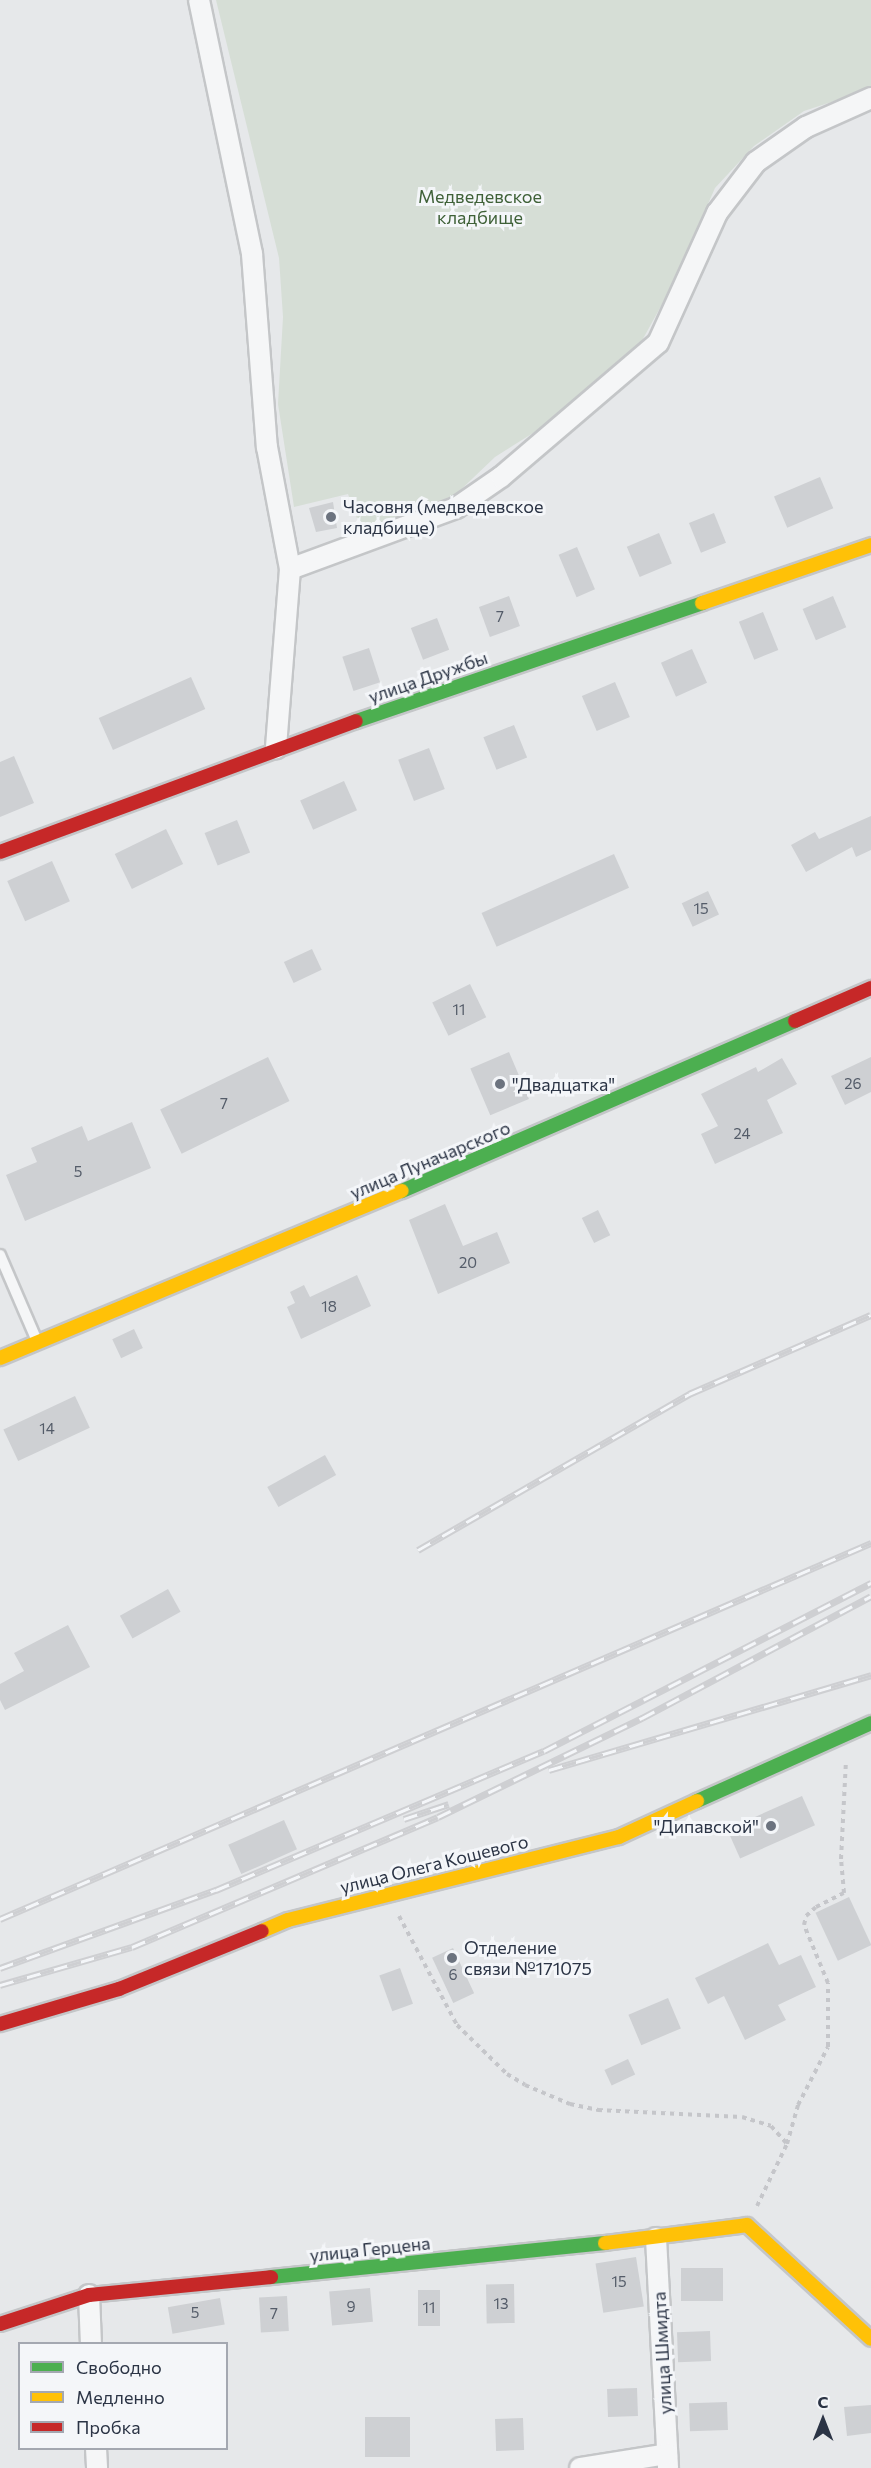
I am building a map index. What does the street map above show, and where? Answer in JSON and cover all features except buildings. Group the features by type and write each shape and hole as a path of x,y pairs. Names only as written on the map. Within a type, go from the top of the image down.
{"street":[{"path":"199,0 252,254 267,447 290,569 276,748"},
{"path":"290,569 456,508 501,477 658,343 717,213 756,162 806,127 871,98"},
{"name":"улица Дружбы","path":"0,852 276,748 871,545"},
{"name":"улица Луначарского","path":"0,1358 490,1155 871,988"},
{"name":"улица Олега Кошевого","path":"0,2024 119,1989 288,1920 619,1837 871,1723"},
{"path":"747,2225 871,2339"},
{"name":"улица Герцена","path":"0,2324 89,2295 656,2238 747,2225"},
{"name":"улица Шмидта","path":"656,2238 668,2461"},
{"path":"89,2295 92,2342"},
{"path":"96,2450 97,2468"},
{"path":"580,2468 668,2461"}],"lane":[{"path":"0,1255 37,1341"}],"path":[{"path":"747,2225 787,2144 798,2105 828,2047 828,1983 804,1925 806,1916 816,1907 844,1893 841,1859 848,1732"},
{"path":"388,1895 457,2025 507,2074 562,2102 598,2110 742,2117 771,2126 787,2144"}],"green space":[{"name":"Медведевское кладбище","path":"216,0 871,0 871,89 804,111 754,146 715,188 671,288 639,346 568,411 495,457 450,500 362,532 348,494 294,507 278,404 283,317 279,258"}],"railway":[{"path":"418,1550 689,1394 871,1315"},
{"path":"0,1919 871,1543"},
{"path":"0,1968 216,1890 544,1751 871,1583"},
{"path":"0,1985 132,1947 438,1817 642,1718 871,1596"},
{"path":"549,1770 871,1675"},
{"path":"404,1819 449,1804"}],"traffic: fast":[{"path":"356,721 702,603"},
{"path":"402,1191 795,1021"},
{"path":"697,1801 871,1723"},
{"path":"271,2277 605,2243"}],"traffic: slow":[{"path":"702,603 871,545"},
{"path":"0,1358 402,1191"},
{"path":"262,1931 288,1920 619,1837 697,1801"},
{"path":"605,2243 747,2225 871,2339"}],"traffic: jam":[{"path":"0,852 356,721"},
{"path":"795,1021 871,988"},
{"path":"0,2024 119,1989 262,1931"},
{"path":"0,2324 89,2295 271,2277"}],"place":[{"name":"Часовня (медведевское кладбище)","path":"331,517"},
{"name":"\"Двадцатка\"","path":"500,1084"},
{"name":"\"Дипавской\"","path":"771,1826"},
{"name":"Отделение связи №171075","path":"452,1958"}]}
